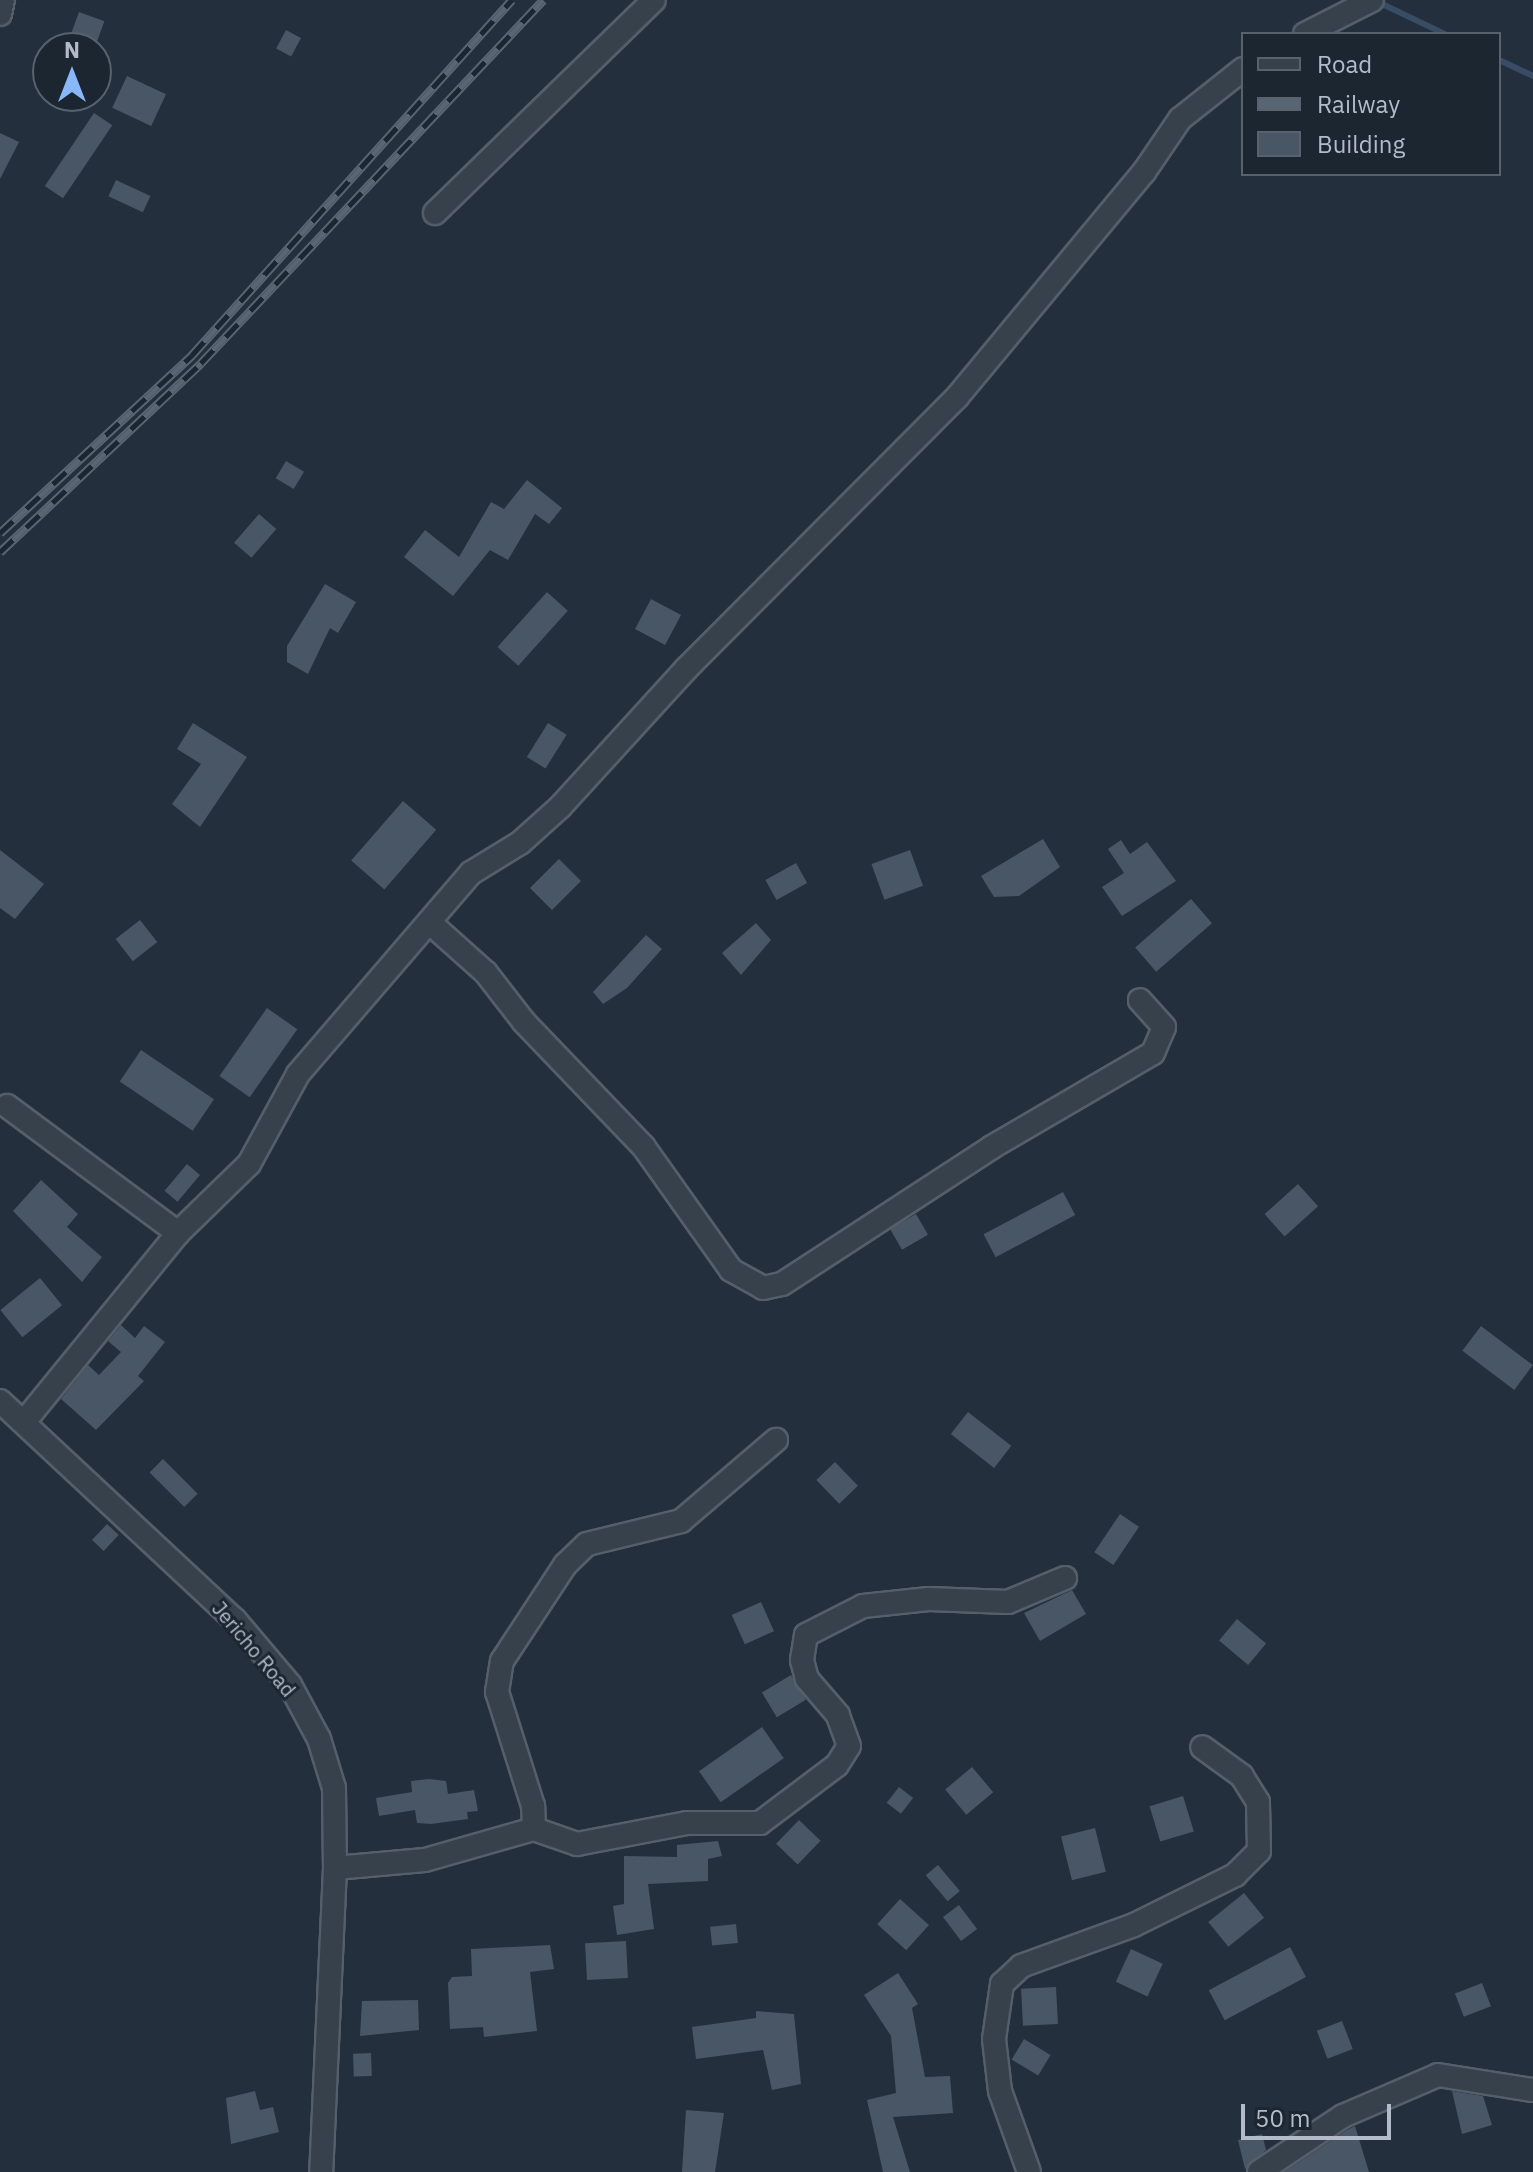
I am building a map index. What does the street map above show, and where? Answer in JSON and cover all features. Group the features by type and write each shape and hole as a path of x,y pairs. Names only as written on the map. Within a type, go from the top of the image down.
{"street":[{"path":"0,14 3,0"},
{"path":"435,213 654,0"},
{"path":"1309,32 1372,0"},
{"path":"24,1422 178,1233 249,1164 298,1074 471,873 520,843 560,807 686,669 957,397 1144,172 1180,119 1241,71"},
{"path":"429,922 486,973 524,1022 643,1146 731,1270 763,1288 782,1284 992,1147 1153,1053 1164,1027 1140,1000"},
{"path":"7,1106 178,1233"},
{"name":"Jericho Road","path":"0,1401 235,1620 290,1685 319,1739 334,1788 335,1868 321,2172"},
{"path":"534,1829 533,1806 497,1692 502,1661 565,1565 587,1544 681,1521 776,1440"},
{"path":"335,1868 425,1860 534,1829 577,1844 687,1823 760,1823 837,1765 849,1746 838,1715 807,1679 806,1635 863,1606 929,1599 1008,1602 1065,1578"},
{"path":"1029,2172 1000,2091 994,2039 1002,1984 1021,1966 1134,1925 1235,1875 1259,1851 1258,1802 1242,1776 1202,1747"},
{"path":"1259,2172 1343,2116 1438,2075 1533,2090"}],"building":[{"path":"79,12 104,21 100,32 72,32"},
{"path":"286,30 301,38 291,57 276,49"},
{"path":"127,76 166,94 151,126 112,108"},
{"path":"94,113 112,125 63,198 45,186"},
{"path":"0,133 19,142 0,179"},
{"path":"116,180 150,196 143,212 108,196"},
{"path":"286,461 304,472 294,489 276,478"},
{"path":"527,480 562,508 549,524 535,514 508,560 490,550 453,596 404,557 425,530 459,557 491,502 504,509"},
{"path":"259,514 276,529 251,558 234,543"},
{"path":"325,584 356,602 338,633 330,628 308,674 287,662 287,646"},
{"path":"547,592 568,611 518,666 497,647"},
{"path":"651,599 681,615 665,645 635,629"},
{"path":"193,723 247,757 200,827 172,804 201,764 177,749"},
{"path":"548,723 567,735 545,769 527,757"},
{"path":"403,801 436,830 384,889 351,861"},
{"path":"1043,839 1060,867 1019,896 994,897 981,876"},
{"path":"1121,840 1130,854 1147,842 1176,881 1122,916 1102,887 1124,873 1108,849"},
{"path":"0,850 44,884 15,919 0,908"},
{"path":"910,850 923,886 884,900 871,864"},
{"path":"559,859 581,881 552,910 530,888"},
{"path":"796,863 807,883 777,900 765,880"},
{"path":"1191,899 1212,923 1156,972 1135,948"},
{"path":"140,920 157,942 133,961 116,939"},
{"path":"756,923 771,940 741,975 722,953"},
{"path":"646,935 662,949 627,988 603,1004 593,992"},
{"path":"267,1008 297,1029 250,1097 219,1076"},
{"path":"141,1050 214,1099 193,1131 120,1082"},
{"path":"187,1164 200,1175 178,1202 165,1191"},
{"path":"41,1180 78,1214 67,1227 102,1257 82,1282 13,1211"},
{"path":"1298,1184 1318,1206 1285,1236 1265,1214"},
{"path":"1063,1192 1075,1215 996,1257 984,1234"},
{"path":"916,1214 928,1235 902,1250 890,1229"},
{"path":"40,1278 62,1305 22,1337 0,1310"},
{"path":"121,1325 135,1338 144,1326 165,1342 138,1376 144,1381 96,1430 61,1399 88,1365 99,1375 121,1352 108,1341"},
{"path":"1481,1326 1533,1365 1514,1390 1462,1351"},
{"path":"968,1412 1011,1446 994,1468 951,1434"},
{"path":"163,1459 198,1494 184,1507 150,1472"},
{"path":"835,1462 858,1486 839,1504 816,1480"},
{"path":"1120,1514 1139,1527 1113,1565 1094,1552"},
{"path":"107,1524 119,1535 104,1551 92,1540"},
{"path":"1072,1590 1086,1614 1040,1641 1024,1613"},
{"path":"761,1602 774,1631 745,1644 732,1615"},
{"path":"1237,1619 1266,1643 1248,1665 1219,1640"},
{"path":"791,1675 806,1700 777,1717 762,1693"},
{"path":"762,1727 784,1758 721,1802 699,1771"},
{"path":"972,1767 993,1792 966,1815 945,1789"},
{"path":"411,1781 446,1781 448,1794 474,1790 478,1811 467,1812 468,1819 431,1824 417,1823 415,1810 379,1816 376,1798 412,1792"},
{"path":"899,1787 913,1798 901,1814 887,1803"},
{"path":"1183,1796 1194,1831 1160,1842 1150,1806"},
{"path":"799,1820 821,1841 798,1865 776,1844"},
{"path":"1095,1828 1106,1872 1072,1880 1061,1836"},
{"path":"718,1841 722,1856 708,1859 708,1881 648,1884 654,1929 617,1935 613,1906 624,1904 624,1856 677,1857 677,1845"},
{"path":"938,1865 960,1891 948,1901 926,1875"},
{"path":"1244,1893 1264,1918 1228,1947 1208,1922"},
{"path":"900,1899 929,1925 906,1950 877,1924"},
{"path":"959,1905 977,1929 961,1941 943,1917"},
{"path":"736,1924 738,1943 712,1946 710,1927"},
{"path":"626,1941 628,1978 587,1980 585,1943"},
{"path":"550,1945 554,1969 530,1972 537,2031 484,2037 483,2027 450,2029 448,1983 452,1977 472,1976 471,1949"},
{"path":"1290,1947 1306,1977 1225,2020 1209,1990"},
{"path":"1131,1949 1163,1964 1148,1996 1116,1982"},
{"path":"898,1973 918,2004 912,2008 925,2077 950,2076 953,2113 893,2117 910,2172 883,2172 867,2100 896,2093 891,2036 864,1995"},
{"path":"1482,1983 1491,2006 1464,2017 1455,1993"},
{"path":"1056,1987 1058,2024 1023,2026 1021,1989"},
{"path":"418,2000 419,2030 360,2036 362,2001"},
{"path":"756,2011 794,2014 801,2084 772,2090 763,2050 696,2059 692,2027 756,2018"},
{"path":"1342,2021 1353,2049 1328,2059 1317,2031"},
{"path":"1024,2039 1051,2055 1038,2076 1012,2060"},
{"path":"371,2053 372,2076 354,2077 353,2054"},
{"path":"255,2091 260,2110 273,2107 279,2132 231,2144 226,2098"},
{"path":"1452,2091 1483,2096 1492,2125 1462,2134"},
{"path":"686,2110 724,2113 715,2172 682,2172"},
{"path":"1355,2126 1369,2172 1284,2172 1347,2130"},
{"path":"1262,2134 1266,2150 1245,2169 1238,2140"}],"waterway":[{"path":"1376,1 1441,32"},
{"path":"1501,61 1533,76"}],"railway":[{"path":"0,533 192,355 512,0"},
{"path":"0,552 201,363 543,0"}]}
